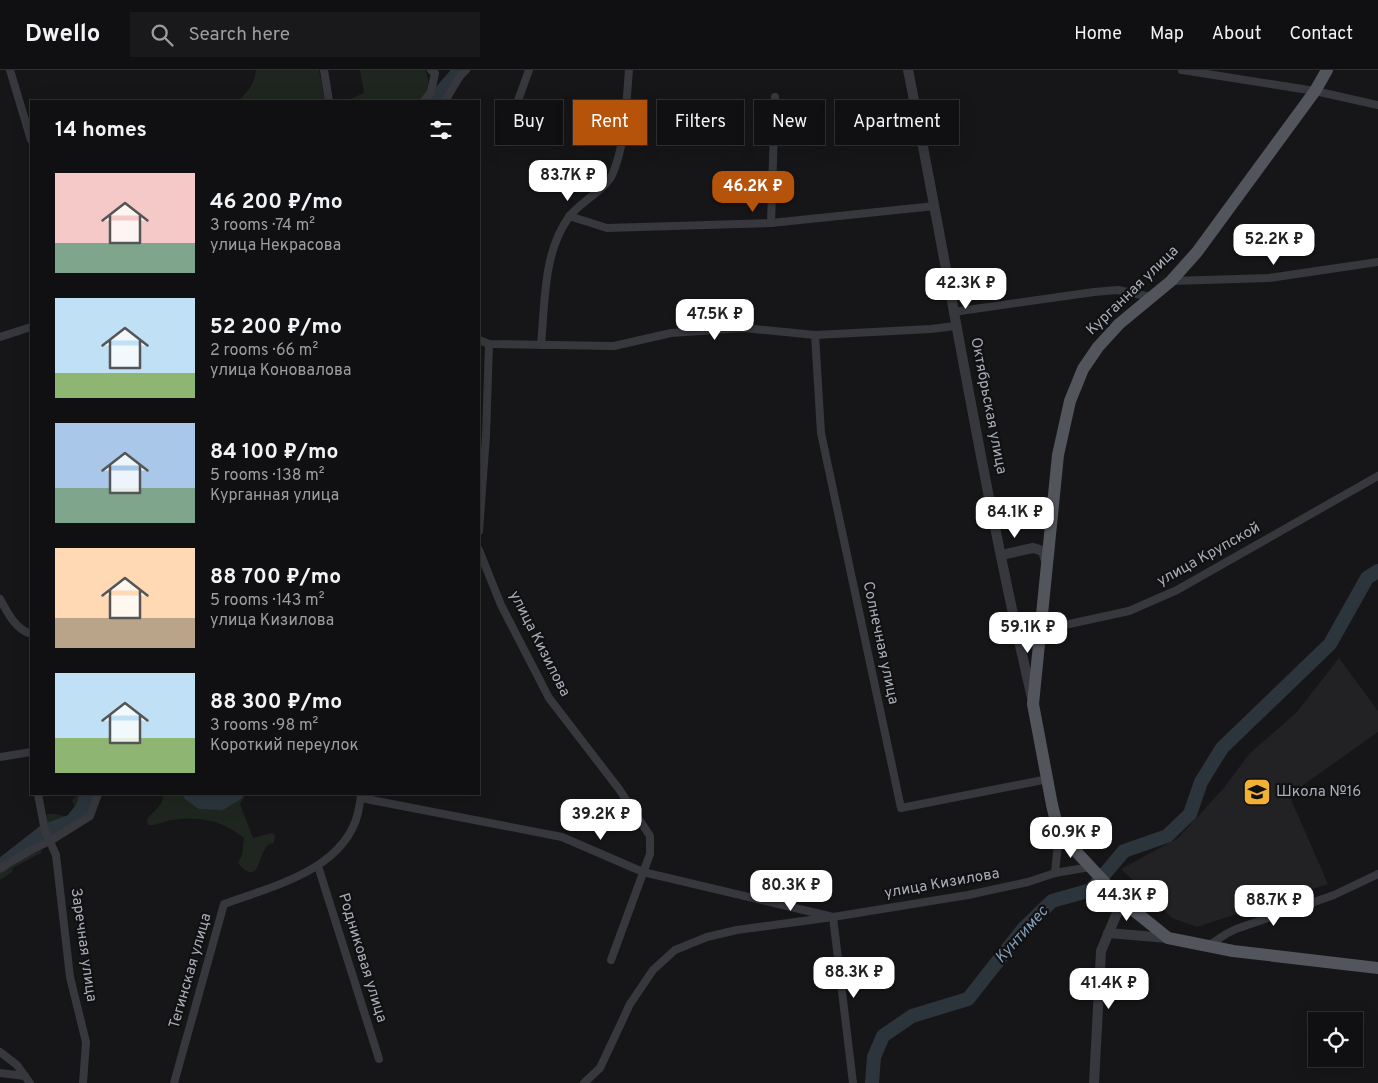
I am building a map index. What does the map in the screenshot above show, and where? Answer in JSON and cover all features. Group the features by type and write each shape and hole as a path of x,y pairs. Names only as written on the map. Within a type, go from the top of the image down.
{"main road":[{"name":"Курганная улица","path":"1033,704 1058,455 1070,401 1083,369 1098,347 1119,324 1170,281 1196,252 1315,91 1327,70"},
{"name":"Октябрьская улица","path":"1033,704 1059,833 1122,901 1168,938"},
{"path":"1168,938 1208,947 1378,968"}],"street":[{"path":"10,70 30,137"},
{"path":"324,70 329,100"},
{"path":"446,100 460,76 466,70"},
{"path":"518,100 529,70"},
{"path":"542,345 549,270 556,241 569,216 611,177 620,155 630,70"},
{"name":"Октябрьская улица","path":"908,70 935,206 955,326 1017,636 1033,704"},
{"path":"1182,70 1315,91 1378,105"},
{"path":"425,100 431,92 435,71"},
{"path":"771,223 775,97"},
{"path":"569,216 607,228 771,223 935,206"},
{"path":"1170,281 1270,278 1378,262"},
{"path":"953,312 1118,290 1151,297"},
{"path":"480,340 489,344 614,346 671,333 744,328 815,335 955,326"},
{"path":"0,337 30,327"},
{"name":"Солнечная улица","path":"815,335 821,433 901,808 1048,779"},
{"path":"480,517 486,436 489,344"},
{"name":"улица Крупской","path":"1041,632 1129,611 1177,590 1378,476"},
{"path":"1001,555 1034,548 1046,534 1052,519"},
{"name":"Курганная улица","path":"1034,548 1043,551 1046,556 1047,571"},
{"name":"улица Кизилова","path":"480,552 501,605 549,698 619,789 650,836 650,854 611,960"},
{"path":"0,599 15,624 24,632 30,634"},
{"path":"1017,636 1028,641 1033,640 1041,632"},
{"path":"0,757 30,752"},
{"name":"Заречная улица","path":"38,795 45,831 56,855 70,977 86,1042 83,1083"},
{"path":"0,868 50,841 90,816 98,795"},
{"name":"улица Кизилова","path":"361,796 562,836 643,872 833,918"},
{"name":"Тегинская улица","path":"174,1083 224,904 276,885 318,866 342,846 354,826 361,796"},
{"path":"1055,873 1059,833"},
{"name":"Родниковая улица","path":"318,866 379,1059"},
{"name":"улица Кизилова","path":"584,1083 600,1068 630,1004 653,970 675,950 708,937 737,930 833,918 968,895 1028,882 1055,873 1090,867"},
{"path":"1208,947 1236,929 1334,894 1378,874"},
{"path":"1094,1083 1101,951 1122,901"},
{"path":"833,918 853,1083"},
{"path":"1108,933 1168,938"},
{"path":"0,1052 16,1065 28,1080"},
{"path":"0,1073 28,1080"}],"shaded area":[{"path":"256,70 319,70 325,100 239,100 252,84"},
{"path":"360,70 425,70 429,82 428,90 423,100 348,100 364,93"},
{"name":"Школа №16","path":"1339,658 1378,711 1378,732 1289,795 1328,884 1197,927 1172,918 1121,869 1178,838 1223,789 1249,754 1297,712"},
{"path":"78,795 93,795 84,817 51,834 45,819 46,815 72,816 75,808 72,800"},
{"path":"163,795 248,795 245,796 240,804 253,838 272,833 275,835 274,843 267,847 253,872 245,870 238,863 242,855 244,838 227,827 201,819 171,820 148,825 147,820 160,805"},
{"path":"39,833 44,839 41,853 13,868 12,872 0,880 0,866 17,856 22,844"}],"waterway":[{"path":"434,100 460,70"},
{"name":"Кунтимес","path":"872,1083 874,1057 883,1036 912,1016 968,999 1024,928 1052,901 1091,890 1124,851 1167,836 1190,814 1201,782 1222,748 1330,644 1367,578 1378,571"},
{"path":"0,866 45,831 72,821 83,807 87,795"},
{"path":"191,795 201,802 221,803 234,795"}],"place":[{"name":"Школа №16","path":"1257,792"}]}
